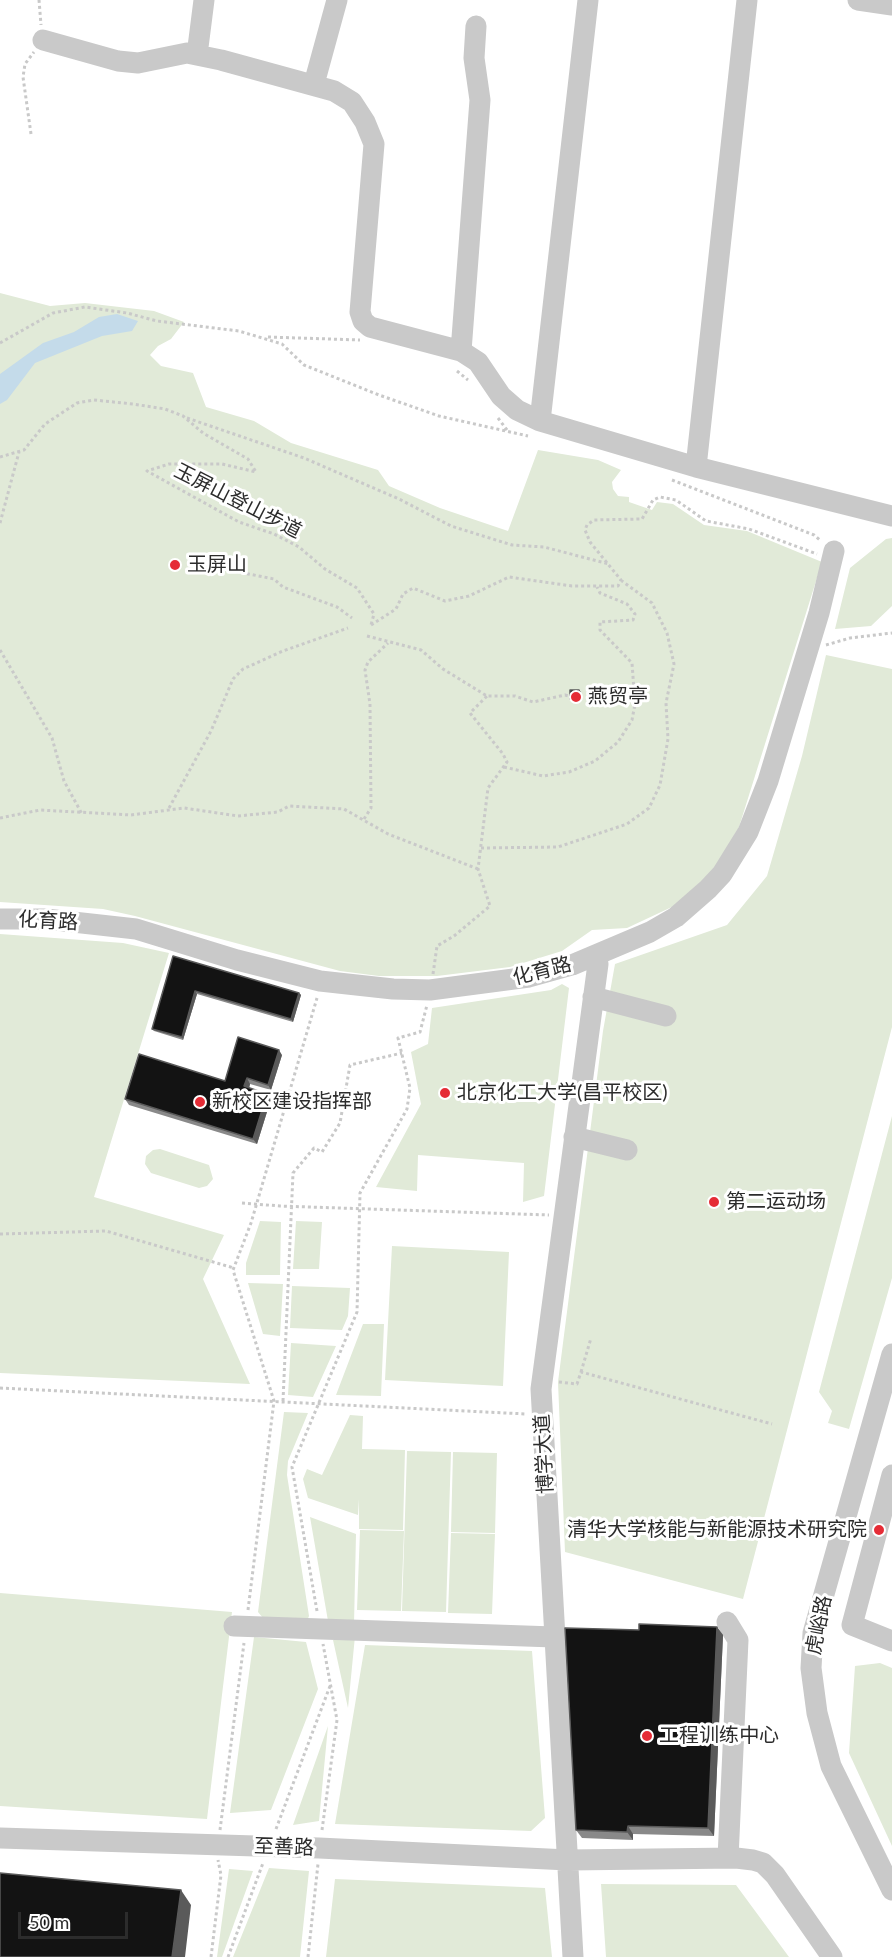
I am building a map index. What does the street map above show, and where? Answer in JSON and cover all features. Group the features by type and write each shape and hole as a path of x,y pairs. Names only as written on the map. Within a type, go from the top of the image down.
{"street":[{"path":"198,56 204,0"},
{"path":"314,84 337,0"},
{"path":"534,429 588,0"},
{"path":"696,467 747,0"},
{"path":"858,0 892,5"},
{"path":"456,359 480,100 474,58 476,26"},
{"path":"43,40 118,61 138,63 187,53 314,84 334,91 352,102 365,122 374,144 360,312 363,321 370,327 456,359 478,362 488,380 534,429 892,516"},
{"name":"化育路","path":"0,919 46,919 136,929 237,960 320,981 393,989 430,990 529,977 596,955 676,917 708,889 727,867 748,832 758,811 807,650 832,555"},
{"name":"博学大道","path":"573,1957 554,1637 542,1378 598,964 596,955"},
{"path":"593,997 666,1016"},
{"path":"574,1137 627,1150"},
{"name":"虎峪路","path":"892,1354 813,1633 811,1668 817,1713 831,1766 892,1890"},
{"path":"892,1475 852,1625 892,1641"},
{"path":"727,1622 738,1640 728,1858"},
{"path":"240,1626 321,1631 554,1637"},
{"name":"至善路","path":"0,1838 319,1848 567,1860 728,1858 753,1860 763,1863 769,1869 832,1957"}],"path":[{"path":"30,134 23,77 25,64 43,40 39,0"},
{"path":"0,342 53,313 85,307 128,313 157,321 263,336 326,341 369,340"},
{"path":"263,336 282,344 304,365 439,416 507,431 534,429"},
{"path":"456,359 470,381"},
{"name":"玉屏山登山步道","path":"0,523 19,452 24,450 45,424 77,404 94,400 165,409 183,416 203,433 248,459 256,472 222,464 169,464 147,471 238,522 274,534 299,547 325,569 357,588 374,614 371,626 396,609 403,594 413,588 446,602 470,596 509,577 597,587 618,586 621,580"},
{"path":"496,415 507,431"},
{"path":"183,416 304,458 451,526 512,545 544,547 610,565"},
{"path":"0,457 19,452"},
{"path":"662,476 814,535 832,555"},
{"path":"481,848 558,846 627,824 649,808 660,785 668,739 666,702 674,664 667,633 652,603 621,580 590,542 585,530 587,525 594,520 642,519 653,500 660,496 676,500 706,521 749,529 832,555"},
{"path":"198,556 204,564 213,567 274,579 283,587 337,607 352,618"},
{"path":"504,767 543,776 569,772 594,761 618,742 632,720 635,704 632,663 600,630 600,622 633,620 635,614 627,604 600,593 597,587"},
{"path":"169,808 211,731 233,679 243,669 283,651 348,628"},
{"path":"807,650 850,638 892,633"},
{"path":"367,636 421,650 443,669 487,696 515,696 533,702 565,695 568,698 573,697"},
{"path":"364,819 372,808 370,704 365,670 368,662 388,643"},
{"path":"0,650 52,738 64,781 82,814"},
{"path":"432,982 437,946 454,936 490,906 478,869 488,788 507,762 470,713 487,696"},
{"path":"0,818 40,810 131,815 169,808 203,809 238,816 278,812 289,806 344,809 388,834 478,869"},
{"path":"211,1957 221,1875 218,1845 240,1626 274,1401 234,1268 315,1008 320,981"},
{"path":"308,1957 319,1848 337,1720 292,1467 357,1312 360,1193 407,1109 410,1088 398,1038 420,1032 427,1004"},
{"path":"283,1401 293,1173 314,1148 322,1152 340,1123 350,1065 402,1053"},
{"path":"242,1203 563,1215"},
{"path":"0,1234 106,1231 234,1268"},
{"path":"553,1382 577,1384 591,1338"},
{"path":"581,1372 772,1424"},
{"path":"0,1388 543,1414"},
{"path":"228,1957 330,1685"}],"green space":[{"path":"0,293 50,306 85,303 154,311 184,322 171,339 158,346 150,355 161,366 193,373 206,407 254,421 291,443 378,470 389,486 440,508 508,531 538,450 598,460 621,470 612,482 613,489 618,496 629,497 629,502 652,510 657,502 673,504 704,525 747,531 822,562 739,827 714,870 674,906 627,928 592,930 562,951 510,967 437,976 379,976 340,971 103,909 0,902"},
{"path":"892,538 892,606 871,626 835,629 850,568 886,539"},
{"name":"第二运动场","path":"826,655 892,669 892,1027 743,1599 565,1552 558,1382 603,1031 615,964 727,925 767,876 802,756"},
{"path":"0,934 123,943 169,953 94,1197 224,1235 203,1279 250,1384 0,1373"},
{"path":"562,984 569,988 544,1196 523,1202 524,1163 418,1155 417,1191 376,1187 421,1104 411,1052 428,1044 432,1008 551,990"},
{"path":"892,1116 892,1278 849,1429 828,1423 832,1411 819,1392"},
{"path":"160,1149 209,1165 213,1179 207,1186 199,1188 151,1173 145,1164 146,1156 153,1150"},
{"path":"260,1221 281,1222 280,1275 246,1275 246,1263"},
{"path":"296,1221 322,1222 319,1269 293,1269"},
{"path":"392,1246 509,1252 503,1386 385,1380"},
{"path":"248,1283 283,1284 280,1336 263,1334"},
{"path":"292,1286 350,1288 348,1316 342,1330 290,1328"},
{"path":"363,1324 384,1324 381,1396 336,1395"},
{"path":"291,1343 336,1346 313,1397 288,1395"},
{"path":"284,1412 308,1413 288,1461 287,1475 309,1616 307,1621 263,1618 258,1612"},
{"path":"350,1415 363,1416 362,1449 405,1450 403,1530 359,1529 359,1499 358,1515 308,1498 303,1479 307,1469 322,1475"},
{"path":"407,1451 451,1452 446,1612 402,1611"},
{"path":"453,1452 497,1453 495,1533 451,1532"},
{"path":"310,1517 356,1534 354,1624 328,1621"},
{"path":"360,1530 404,1531 401,1611 357,1610"},
{"path":"451,1533 495,1534 492,1614 448,1613"},
{"path":"0,1593 232,1612 207,1819 0,1806"},
{"path":"355,1636 348,1708 333,1640"},
{"path":"254,1637 306,1642 318,1689 271,1810 230,1813"},
{"path":"365,1645 532,1651 545,1818 531,1831 335,1824"},
{"path":"880,1663 892,1668 892,1846 849,1753 855,1666"},
{"path":"328,1726 319,1821 293,1825"},
{"path":"269,1868 309,1871 300,1957 233,1957"},
{"path":"229,1869 253,1871 222,1957 217,1957"},
{"path":"335,1879 545,1888 552,1957 326,1957"},
{"path":"601,1884 736,1885 789,1957 606,1957"}],"water":[{"path":"117,314 138,321 132,331 102,336 35,363 7,400 0,404 0,374 43,343 74,332 99,317"}],"building":[{"path":"570,690 579,690 579,699 570,699"},
{"path":"173,956 299,993 291,1019 195,991 182,1037 152,1029"},
{"name":"新校区建设指挥部","path":"238,1037 279,1050 268,1085 247,1078 244,1086 267,1094 253,1139 125,1099 139,1054 225,1081"},
{"name":"工程训练中心","path":"639,1624 717,1627 708,1828 628,1826 627,1832 576,1830 565,1628 639,1630"},
{"path":"0,1873 181,1890 172,1957 0,1957"}],"place":[{"name":"玉屏山","path":"175,565"},
{"name":"燕贸亭","path":"576,697"},
{"name":"北京化工大学(昌平校区)","path":"445,1093"},
{"name":"新校区建设指挥部","path":"200,1102"},
{"name":"第二运动场","path":"714,1202"},
{"name":"清华大学核能与新能源技术研究院","path":"879,1530"},
{"name":"工程训练中心","path":"647,1736"}]}
